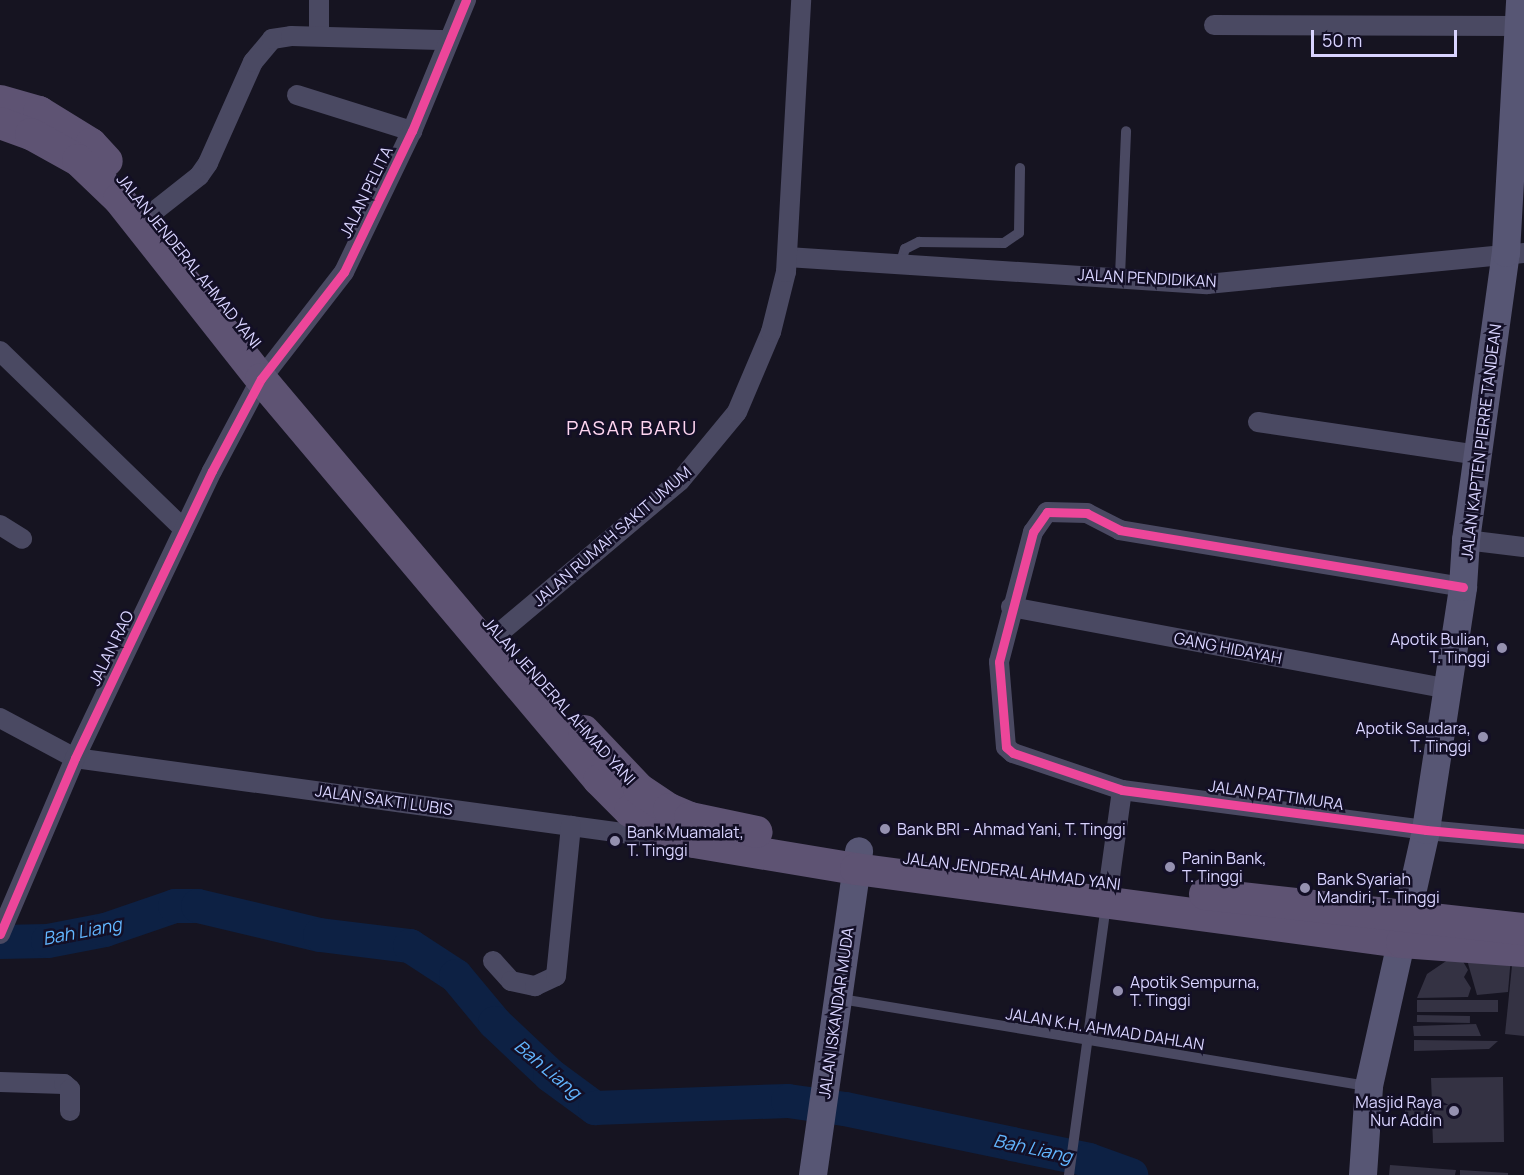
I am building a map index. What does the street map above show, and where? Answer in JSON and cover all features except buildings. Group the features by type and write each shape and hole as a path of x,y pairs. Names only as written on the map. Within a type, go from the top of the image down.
{"main road":[{"name":"JALAN KAPTEN PIERRE TANDEAN","path":"1364,1175 1369,1086 1426,831 1445,688 1463,587 1466,540 1478,454 1515,253 1520,28"},
{"name":"JALAN JENDERAL AHMAD YANI","path":"0,101 39,112 91,144 152,213 267,373"},
{"name":"JALAN JENDERAL AHMAD YANI","path":"0,123 32,135 78,160 119,199 491,640 599,780 630,811 663,830 694,842 858,860 1405,929"},
{"name":"JALAN JENDERAL AHMAD YANI","path":"491,640 624,773 669,809 690,818 858,860"},
{"name":"JALAN ISKANDAR MUDA","path":"813,1175 858,860"},
{"path":"1405,929 1524,929"},
{"path":"1405,929 1524,951"}],"street":[{"path":"319,36 320,0"},
{"name":"JALAN PELITA","path":"267,373 344,272 412,131 466,0"},
{"name":"JALAN RUMAH SAKIT UMUM","path":"491,640 680,481 738,412 771,332 787,257 801,0"},
{"path":"1214,25 1520,28"},
{"path":"152,213 199,176 208,163 253,62 264,45 272,39 319,36 449,39"},
{"path":"297,95 412,131"},
{"name":"JALAN PENDIDIKAN","path":"787,257 1120,276 1208,284 1515,253"},
{"path":"0,351 184,529"},
{"name":"JALAN RAO","path":"3,929 75,758 184,529 267,373"},
{"path":"1258,422 1478,454"},
{"path":"1011,607 1033,532 1047,512 1087,513 1120,530 1463,587"},
{"path":"0,525 22,539"},
{"path":"1466,540 1524,547"},
{"name":"GANG HIDAYAH","path":"1011,607 1445,688"},
{"name":"JALAN PATTIMURA","path":"1011,607 999,662 1006,747 1013,753 1122,790 1426,831 1524,839"},
{"path":"0,718 75,758"},
{"name":"JALAN SAKTI LUBIS","path":"75,758 694,842"},
{"path":"1108,893 1122,790"},
{"path":"493,961 511,981 535,986 555,976 571,826"},
{"path":"0,1082 64,1084 70,1089 70,1111"}],"lane":[{"path":"1120,276 1126,131"},
{"path":"900,265 905,249 919,242 1005,243 1019,233 1020,168"},
{"path":"1069,1175 1108,893"},
{"name":"JALAN K.H. AHMAD DAHLAN","path":"837,999 1089,1043 1369,1086"}],"waterway":[{"name":"Bah Liang","path":"0,942 48,941 105,930 175,906 198,906 320,935 410,946 456,976 495,1023 550,1075 595,1108 788,1101 845,1109 1089,1160 1131,1175"}],"cycle path":[{"path":"0,934 75,758 212,471 261,379 344,272 412,131 466,0"},
{"path":"1463,587 1120,530 1087,513 1047,512 1033,532 999,662 1006,747 1013,753 1122,790 1426,830 1524,839"}],"place":[{"name":"Apotik Bulian, T. Tinggi","path":"1502,648"},
{"name":"Apotik Saudara, T. Tinggi","path":"1483,737"},
{"name":"Bank BRI - Ahmad Yani, T. Tinggi","path":"885,829"},
{"name":"Bank Muamalat, T. Tinggi","path":"615,841"},
{"name":"Panin Bank, T. Tinggi","path":"1170,867"},
{"name":"Bank Syariah Mandiri, T. Tinggi","path":"1305,888"},
{"name":"Apotik Sempurna, T. Tinggi","path":"1118,991"},
{"name":"Masjid Raya Nur Addin","path":"1454,1111"}],"district":[{"name":"PASAR BARU","path":"632,427"}]}
